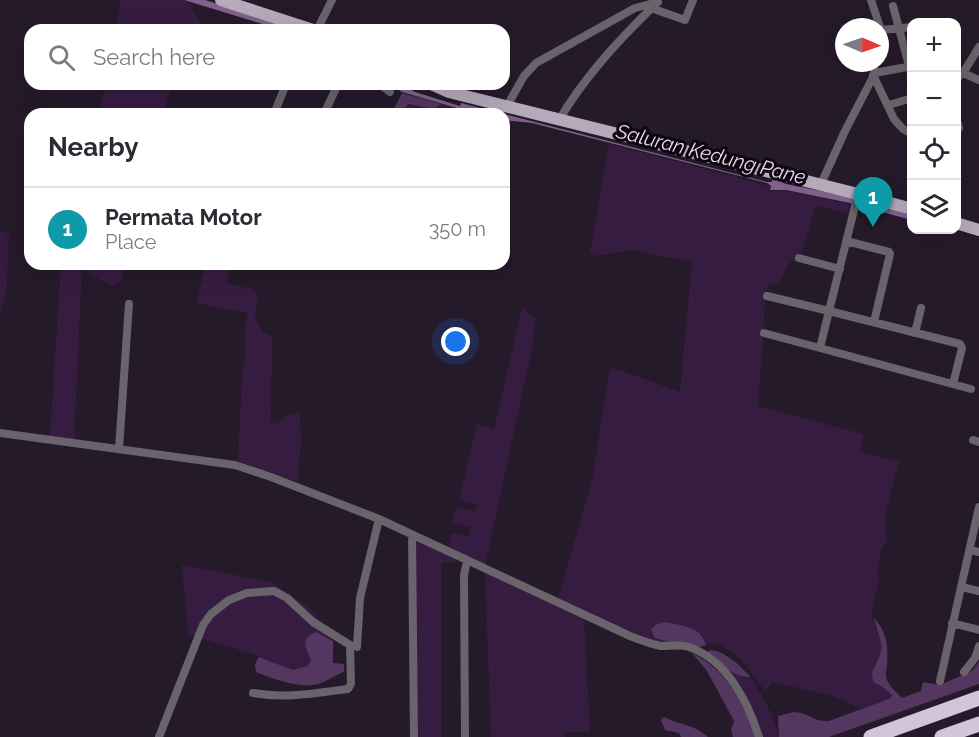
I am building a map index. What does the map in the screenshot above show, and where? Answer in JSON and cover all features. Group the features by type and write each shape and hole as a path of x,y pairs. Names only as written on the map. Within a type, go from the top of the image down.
{"highway":[{"path":"871,737 979,698"},
{"path":"942,737 979,724"}],"main road":[{"path":"221,0 248,4 297,24"},
{"path":"444,90 820,184 857,199 907,208"},
{"path":"961,225 979,230"}],"street":[{"path":"316,24 332,0"},
{"path":"651,9 685,20 693,0"},
{"path":"871,0 877,18"},
{"path":"560,120 587,77 627,31 659,1"},
{"path":"507,106 524,76 536,63 635,8 659,1"},
{"path":"893,6 907,56"},
{"path":"889,29 907,28"},
{"path":"961,74 979,47"},
{"path":"874,74 907,67"},
{"path":"874,74 894,119 907,131"},
{"path":"820,184 874,74"},
{"path":"961,76 979,80"},
{"path":"276,108 283,90"},
{"path":"327,108 335,90"},
{"path":"889,105 907,100"},
{"path":"820,348 857,199"},
{"path":"846,241 891,254 874,322"},
{"path":"799,258 840,269"},
{"path":"767,296 960,344 963,348 953,384"},
{"path":"119,448 129,304"},
{"path":"915,333 921,308"},
{"path":"764,333 971,389"},
{"path":"0,433 235,465 379,519 630,636 659,645 690,647 699,652 724,672 740,692 759,737"},
{"path":"940,681 978,512"},
{"path":"159,737 203,625 211,614 229,600 240,595 263,591 280,593 313,622 355,647 360,598 379,519"},
{"path":"412,535 414,737"},
{"path":"465,737 464,575 467,561"},
{"path":"966,588 979,591"},
{"path":"952,623 979,630"},
{"path":"253,693 273,697 348,689 351,684 350,645"},
{"path":"964,672 975,658 979,646"}],"shaded area":[{"path":"121,0 181,0 192,4 192,9 202,24 117,24"},
{"path":"184,0 205,0 282,24 262,24"},
{"path":"104,90 170,90 166,108 99,108"},
{"path":"399,90 411,90 460,106 461,103 481,108 457,108"},
{"path":"402,93 441,104 435,108 408,104 406,108 394,108"},
{"path":"408,104 434,108 406,108"},
{"path":"441,104 453,108 434,108"},
{"path":"510,116 767,182 772,182 772,178 786,184 851,197 907,213 907,219 850,203 786,190 770,190 771,186 767,183 532,123 510,121"},
{"path":"609,144 770,186 769,191 785,191 850,204 847,214 816,205 802,250 789,264 778,283 766,287 758,406 863,434 860,452 899,462 888,502 887,542 881,550 877,573 879,579 871,615 880,634 882,646 873,682 892,695 891,698 861,708 829,695 772,682 765,691 741,659 717,643 706,645 704,637 690,628 673,624 655,638 671,643 643,638 558,599 592,481 610,368 680,392 692,262 631,250 596,256 590,252"},
{"path":"0,231 9,234 7,285 0,316"},
{"path":"61,270 82,270 74,440 50,437"},
{"path":"86,270 124,270 121,281 113,286"},
{"path":"204,270 229,270 227,283 253,289 258,296 255,317 263,332 272,337 272,423 276,424 284,417 298,413 300,416 298,482 238,461 245,327 248,313 197,303"},
{"path":"522,308 536,318 533,344 485,566 449,548 451,533 469,537 471,527 452,523 456,507 475,511 476,504 459,500 477,424 494,429"},
{"path":"415,538 455,557 456,562 441,563 441,737 418,737"},
{"path":"182,565 272,582 311,609 322,622 333,629 333,641 316,632 308,652 311,661 308,666 293,670 253,654 188,634"},
{"path":"485,572 584,618 590,732 565,732 565,737 491,737"},
{"path":"874,618 886,640 886,678 902,698 921,691 923,682 940,685 972,671 979,662 979,684 829,737 779,737 778,716 799,712 819,720 829,721 891,698 892,695 883,687 873,682 872,672 881,651"},
{"path":"665,622 695,630 704,639 706,645 693,647 655,638 651,630 655,625"},
{"path":"316,632 333,641 333,663 344,664 344,672 321,683 303,685 256,672 255,664 259,657 293,670 308,666 311,661 305,641"},
{"path":"709,650 726,656 751,677 744,677 727,670 708,653"},
{"path":"692,653 705,660 724,678 746,712 757,737 733,737 731,729 733,719 707,671"},
{"path":"727,670 743,678 751,677 771,713 779,737 763,737"},
{"path":"664,717 697,729 708,737 681,737 679,733 665,730 661,720"}],"place":[{"name":"Permata Motor","path":"873,227"}],"water label":[{"name":"Saluran Kedung Pane","path":"711,154"}]}
